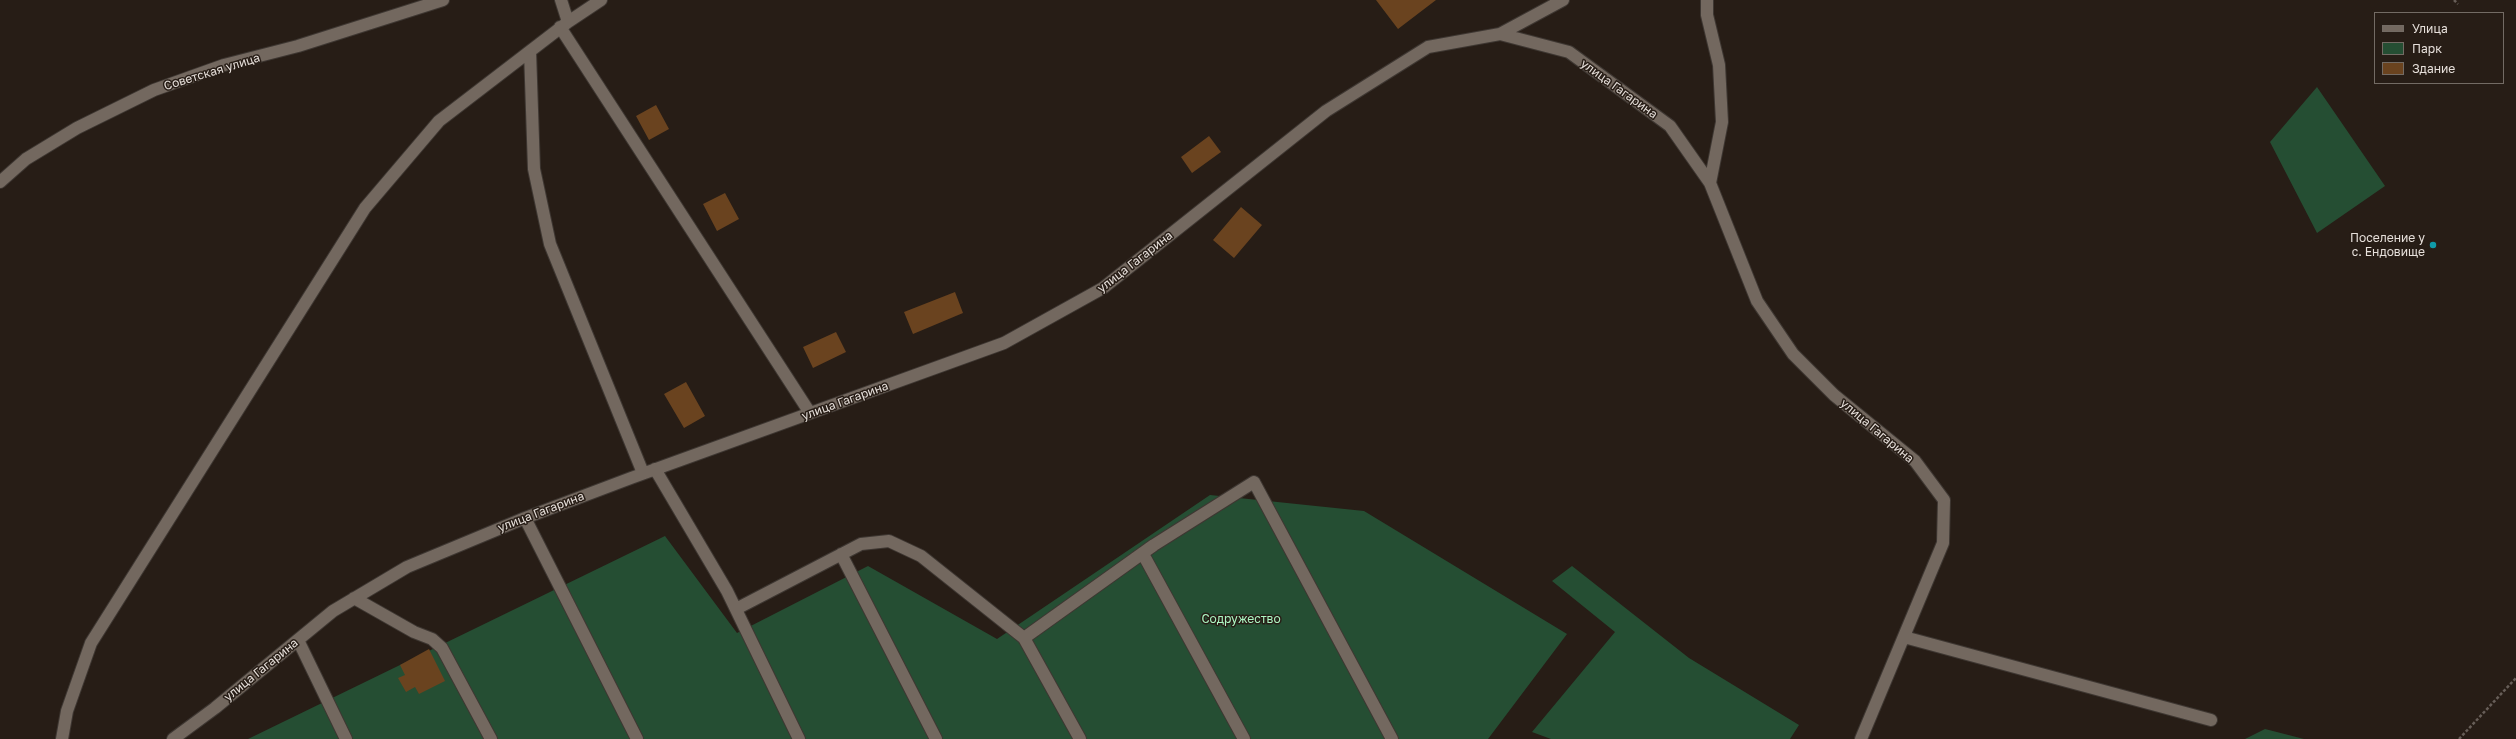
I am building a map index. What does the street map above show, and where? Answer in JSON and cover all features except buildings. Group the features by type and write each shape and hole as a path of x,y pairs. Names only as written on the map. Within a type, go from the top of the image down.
{"street":[{"name":"Советская улица","path":"0,182 26,159 77,128 154,90 224,65 298,46 443,0"},
{"path":"561,0 564,25 810,413"},
{"path":"62,739 67,711 91,643 365,208 439,121 564,25 601,0"},
{"name":"улица Гагарина","path":"172,739 215,708 333,611 407,566 525,518 649,471 1004,344 1103,288 1326,111 1428,47 1500,34 1563,0"},
{"path":"1707,0 1707,15 1719,65 1722,122 1710,183"},
{"name":"улица Гагарина","path":"1500,34 1569,52 1670,126 1710,183 1757,301 1793,354 1834,395 1915,461 1944,500 1943,543 1861,739"},
{"path":"530,51 534,169 550,244 649,471 736,609 799,739"},
{"path":"1024,638 1142,554 1254,482 1392,739"},
{"path":"525,518 637,739"},
{"path":"736,609 861,544 889,541 921,556 1024,638 1080,739"},
{"path":"841,554 936,739"},
{"path":"1142,554 1244,739"},
{"path":"354,598 414,632 432,639 442,648 491,739"},
{"path":"1904,637 2211,720"},
{"path":"298,640 346,739"}],"path":[{"path":"2454,0 2458,4"},
{"path":"2459,739 2516,678"}],"green space":[{"path":"2317,87 2385,186 2317,233 2270,142"},
{"name":"Содружество","path":"1210,495 1364,511 1567,634 1488,739 248,739 665,536 737,633 868,566 997,639"},
{"path":"1572,566 1689,658 1799,725 1790,739 1551,739 1532,732 1615,632 1552,581"},
{"path":"2265,729 2304,739 2245,739"}],"place":[{"name":"Поселение у с. Ендовище","path":"2433,245"}]}
